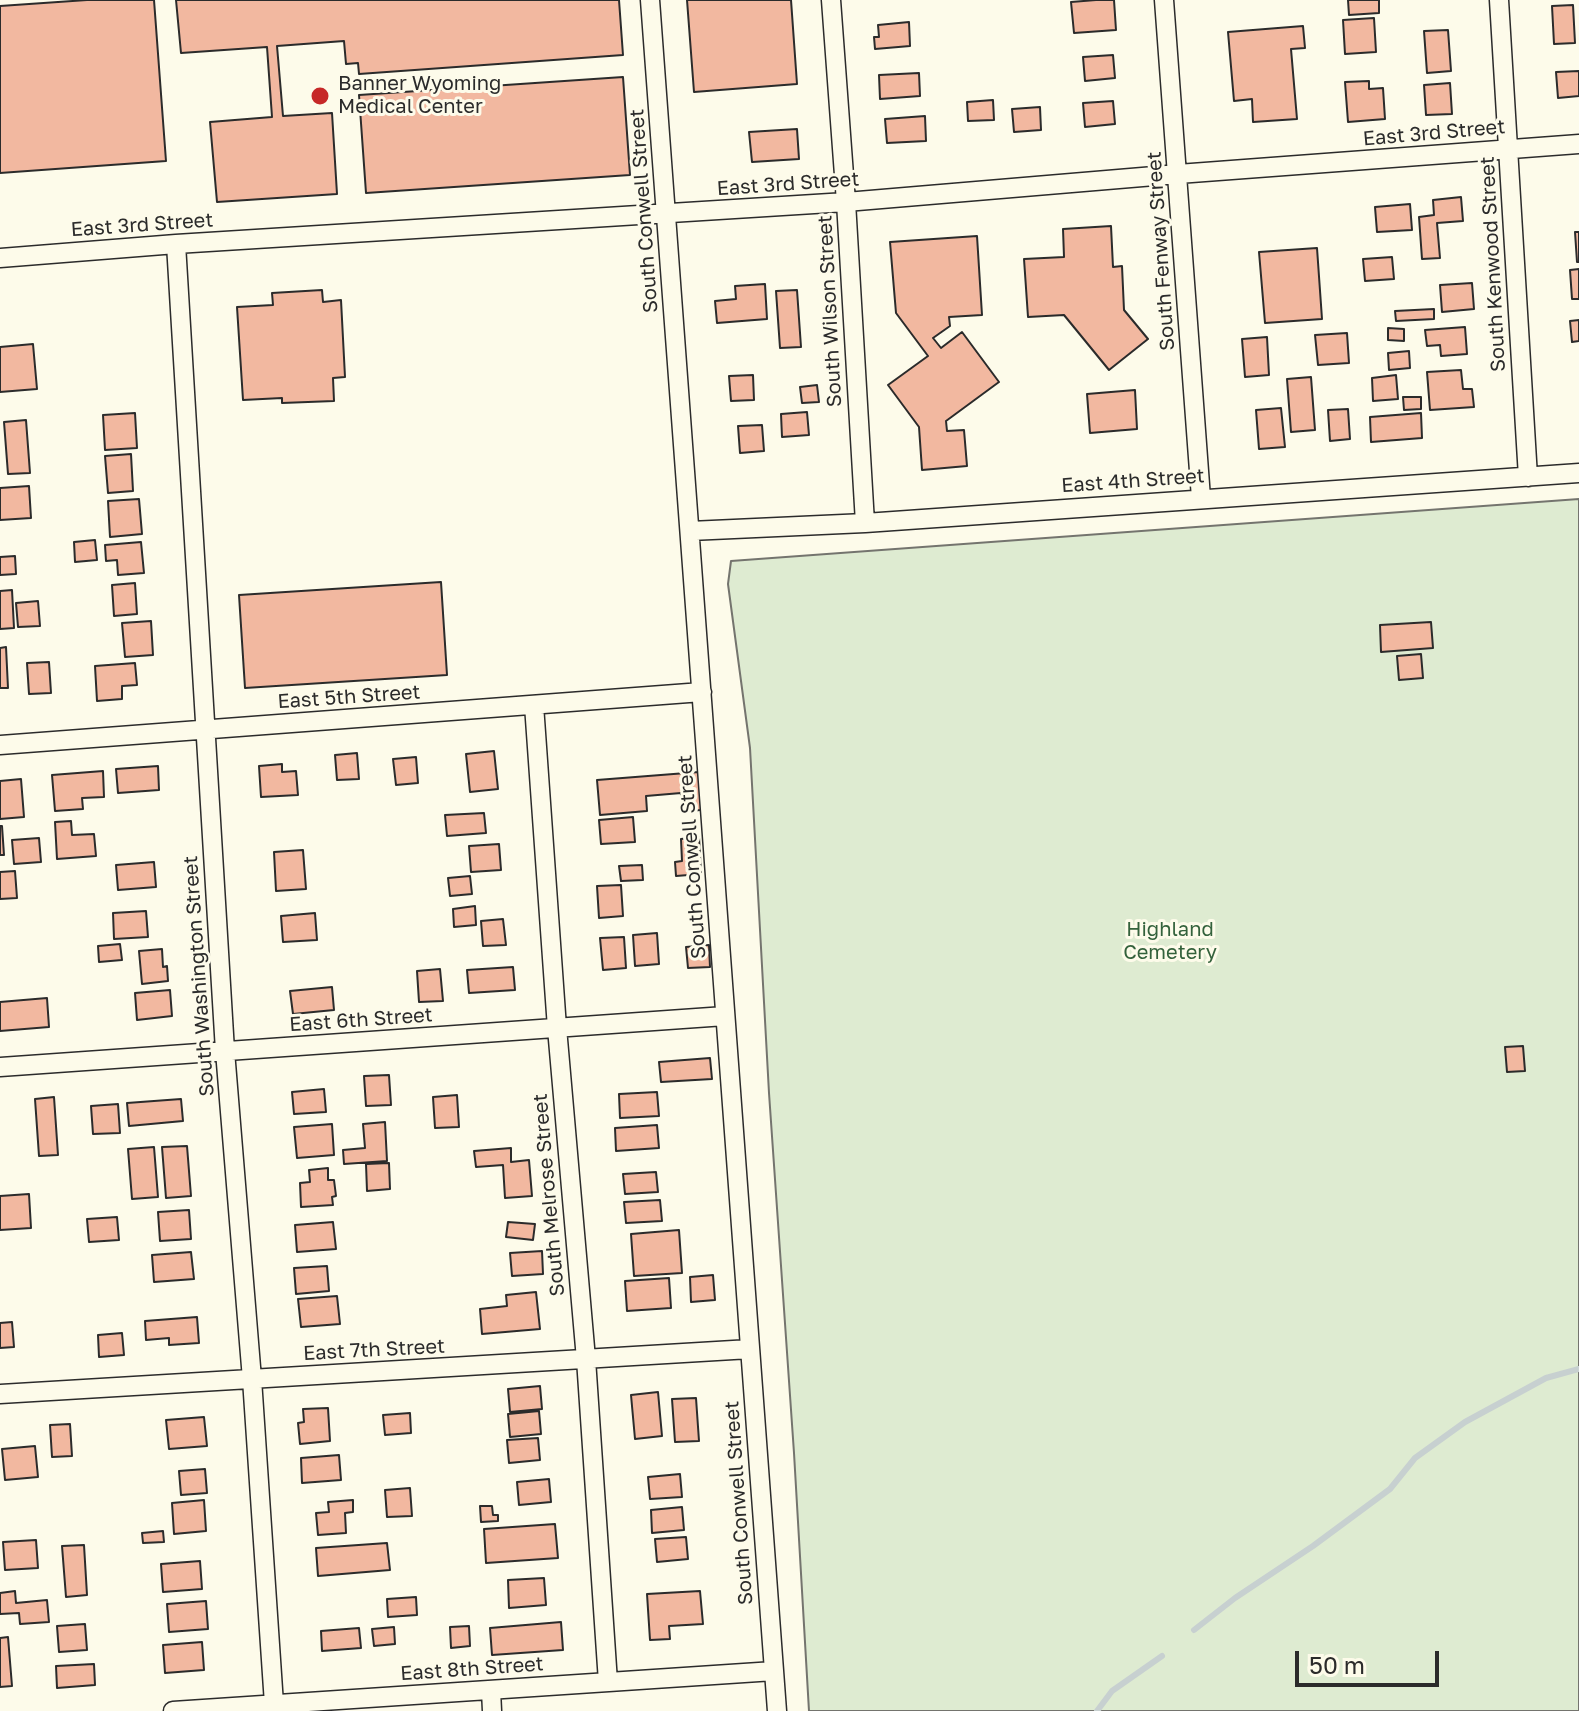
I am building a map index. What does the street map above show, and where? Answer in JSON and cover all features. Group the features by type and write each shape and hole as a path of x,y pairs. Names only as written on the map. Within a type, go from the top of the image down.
{"street":[{"name":"South Conwell Street","path":"650,0 777,1711"},
{"name":"South Wilson Street","path":"831,0 865,523"},
{"name":"South Fenway Street","path":"1164,0 1201,498"},
{"name":"South Kenwood Street","path":"1499,0 1528,477"},
{"name":"East 3rd Street","path":"0,258 846,202 1579,144"},
{"name":"South Washington Street","path":"176,244 225,1051 274,1704"},
{"name":"East 4th Street","path":"690,531 865,523 1579,473"},
{"name":"East 5th Street","path":"0,745 702,692"},
{"name":"South Melrose Street","path":"534,705 557,1028 586,1359 608,1682"},
{"name":"East 6th Street","path":"0,1067 725,1016"},
{"name":"East 7th Street","path":"0,1394 750,1349"},
{"name":"East 8th Street","path":"173,1711 774,1671"},
{"path":"491,1690 492,1711"}],"green space":[{"name":"Highland Cemetery","path":"1579,499 1579,1711 809,1711 750,748 728,584 731,561"}],"building":[{"path":"87,0 154,0 166,161 0,173 0,6"},
{"path":"176,0 619,0 623,55 359,74 358,63 346,64 344,41 277,46 283,116 332,113 337,194 217,202 210,122 272,117 267,47 181,53"},
{"path":"687,0 791,0 797,84 694,92"},
{"path":"1114,0 1116,30 1074,33 1071,2"},
{"path":"1348,0 1379,0 1379,13 1349,15"},
{"path":"1573,5 1575,43 1554,44 1552,6"},
{"path":"1374,18 1376,52 1345,54 1343,20"},
{"path":"909,22 910,46 875,49 874,37 879,37 878,25"},
{"path":"1303,26 1305,48 1291,49 1297,119 1253,122 1252,99 1234,101 1228,32"},
{"path":"1448,30 1451,71 1427,73 1424,31"},
{"path":"1113,55 1115,78 1085,81 1083,57"},
{"path":"1579,71 1579,96 1558,98 1556,72"},
{"path":"919,73 920,96 880,99 879,75"},
{"path":"623,77 630,175 366,193 359,95"},
{"path":"1369,81 1369,89 1383,88 1385,119 1348,122 1345,82"},
{"path":"1450,83 1452,114 1426,115 1424,85"},
{"path":"993,100 994,120 968,121 967,102"},
{"path":"1113,101 1115,124 1085,127 1083,103"},
{"path":"1040,107 1041,130 1014,132 1012,109"},
{"path":"925,116 926,141 887,143 885,119"},
{"path":"797,129 799,159 752,162 749,132"},
{"path":"1461,197 1463,221 1437,223 1440,258 1422,259 1419,217 1434,215 1433,200"},
{"path":"1410,204 1412,230 1377,232 1375,207"},
{"path":"1111,226 1113,267 1122,266 1124,310 1148,339 1109,370 1064,315 1028,317 1024,259 1064,257 1063,229"},
{"path":"1575,232 1579,232 1579,262 1577,262"},
{"path":"977,236 982,315 949,317 950,326 933,338 941,348 962,332 999,382 946,421 947,431 964,430 967,466 922,470 919,427 888,385 928,356 896,313 890,242"},
{"path":"1317,248 1322,319 1265,323 1259,252"},
{"path":"1392,257 1394,279 1365,281 1363,259"},
{"path":"1579,269 1579,299 1572,299 1570,270"},
{"path":"1472,283 1474,309 1442,312 1440,285"},
{"path":"765,284 767,319 717,323 715,301 736,299 735,286"},
{"path":"322,290 323,302 341,300 345,377 333,378 334,401 282,403 282,398 243,400 237,307 273,305 272,293"},
{"path":"797,290 801,347 780,348 776,291"},
{"path":"1434,309 1434,319 1396,321 1395,311"},
{"path":"1579,320 1579,341 1572,342 1570,321"},
{"path":"1465,327 1467,354 1441,356 1440,345 1427,346 1425,330"},
{"path":"1388,328 1404,329 1404,341 1388,340"},
{"path":"1347,333 1349,363 1318,365 1315,335"},
{"path":"1267,337 1269,375 1245,377 1242,339"},
{"path":"33,344 37,389 0,392 0,347"},
{"path":"1409,351 1410,368 1389,370 1388,353"},
{"path":"1461,370 1463,389 1472,389 1474,407 1430,410 1427,372"},
{"path":"753,375 754,400 731,401 729,376"},
{"path":"1396,375 1398,399 1373,401 1372,378"},
{"path":"1311,377 1315,430 1291,432 1287,379"},
{"path":"817,385 819,402 802,403 800,387"},
{"path":"1135,390 1137,429 1090,433 1087,394"},
{"path":"1403,397 1421,397 1421,409 1404,410"},
{"path":"1281,408 1285,447 1259,449 1256,410"},
{"path":"1348,409 1350,439 1330,441 1328,410"},
{"path":"807,412 809,435 782,437 781,414"},
{"path":"135,413 137,448 105,450 103,415"},
{"path":"1421,413 1422,438 1371,442 1370,417"},
{"path":"26,420 30,473 8,474 4,422"},
{"path":"762,425 764,451 740,453 738,426"},
{"path":"131,454 133,491 108,493 105,456"},
{"path":"29,486 31,518 0,520 0,488"},
{"path":"139,499 142,534 110,537 108,501"},
{"path":"95,540 97,560 75,562 74,542"},
{"path":"141,542 144,573 118,575 117,560 106,561 105,545"},
{"path":"15,556 16,574 0,575 0,557"},
{"path":"441,582 447,675 245,688 239,595"},
{"path":"135,583 137,614 114,616 112,585"},
{"path":"12,590 14,628 0,629 0,591"},
{"path":"38,601 40,626 18,627 16,603"},
{"path":"151,621 153,655 125,657 122,623"},
{"path":"1431,622 1433,648 1381,652 1380,625"},
{"path":"6,647 8,688 0,688 0,648"},
{"path":"1421,654 1423,678 1399,680 1397,656"},
{"path":"49,662 51,693 29,694 27,663"},
{"path":"135,663 137,685 122,686 122,699 97,701 95,666"},
{"path":"494,751 498,789 470,792 466,754"},
{"path":"357,753 359,779 337,780 335,755"},
{"path":"416,757 418,783 396,785 393,759"},
{"path":"282,764 282,772 296,771 298,795 261,797 259,766"},
{"path":"158,766 159,790 118,793 116,769"},
{"path":"103,771 104,797 82,798 83,809 55,811 52,775"},
{"path":"699,772 702,810 682,811 681,793 646,796 647,811 600,815 597,780"},
{"path":"21,779 24,817 0,819 0,781"},
{"path":"484,813 486,833 447,836 445,815"},
{"path":"633,817 635,842 601,844 599,820"},
{"path":"71,821 72,835 94,834 96,856 57,859 55,822"},
{"path":"2,826 4,855 0,855"},
{"path":"699,837 701,874 676,876 675,862 682,861 681,839"},
{"path":"39,838 41,862 14,864 12,840"},
{"path":"499,844 501,870 471,872 469,846"},
{"path":"303,850 306,889 276,891 274,852"},
{"path":"154,862 156,887 118,890 116,865"},
{"path":"642,865 643,880 621,881 619,866"},
{"path":"15,871 17,898 0,899 0,872"},
{"path":"470,876 472,894 450,896 448,878"},
{"path":"621,885 623,916 599,918 597,886"},
{"path":"475,906 476,925 454,927 453,909"},
{"path":"146,911 148,937 114,939 113,913"},
{"path":"315,913 317,940 283,942 281,916"},
{"path":"503,919 506,945 483,946 481,921"},
{"path":"657,933 659,964 635,966 633,935"},
{"path":"624,937 626,968 603,970 600,938"},
{"path":"120,944 122,960 99,962 98,946"},
{"path":"709,945 710,967 688,968 686,947"},
{"path":"162,949 168,981 142,984 139,951"},
{"path":"513,967 515,990 469,993 467,970"},
{"path":"440,969 443,1001 419,1002 417,971"},
{"path":"332,987 334,1010 293,1014 290,991"},
{"path":"170,990 172,1016 137,1020 135,993"},
{"path":"47,998 49,1027 0,1031 0,1002"},
{"path":"1523,1046 1525,1071 1507,1072 1505,1047"},
{"path":"710,1058 712,1079 661,1082 659,1062"},
{"path":"389,1075 391,1105 366,1106 364,1076"},
{"path":"324,1089 326,1112 294,1114 292,1092"},
{"path":"657,1092 659,1116 620,1118 619,1094"},
{"path":"457,1095 459,1127 435,1128 433,1097"},
{"path":"54,1097 58,1155 39,1156 35,1099"},
{"path":"181,1099 183,1121 129,1126 127,1103"},
{"path":"118,1104 120,1133 93,1134 91,1106"},
{"path":"385,1122 387,1161 344,1164 343,1150 365,1148 363,1124"},
{"path":"332,1124 334,1155 297,1158 294,1127"},
{"path":"657,1125 659,1148 616,1151 615,1128"},
{"path":"187,1146 191,1196 166,1198 162,1147"},
{"path":"154,1147 158,1197 132,1199 128,1149"},
{"path":"511,1148 511,1162 529,1160 532,1196 505,1198 503,1165 476,1167 474,1151"},
{"path":"389,1163 390,1189 367,1191 366,1164"},
{"path":"328,1168 328,1180 334,1180 336,1196 332,1197 333,1205 301,1207 300,1183 310,1182 309,1170"},
{"path":"656,1172 658,1192 625,1194 623,1174"},
{"path":"29,1194 31,1228 0,1230 0,1196"},
{"path":"660,1200 662,1221 626,1223 624,1202"},
{"path":"189,1210 191,1239 160,1241 158,1212"},
{"path":"117,1217 119,1240 89,1242 87,1219"},
{"path":"333,1222 336,1249 297,1252 295,1225"},
{"path":"508,1222 535,1224 533,1240 506,1237"},
{"path":"679,1230 682,1273 634,1276 631,1234"},
{"path":"542,1251 543,1274 512,1276 510,1253"},
{"path":"191,1252 194,1279 154,1282 152,1255"},
{"path":"327,1266 329,1291 296,1294 294,1268"},
{"path":"713,1275 715,1300 691,1302 690,1277"},
{"path":"669,1278 671,1308 627,1311 625,1281"},
{"path":"536,1292 540,1329 482,1334 480,1309 507,1306 506,1295"},
{"path":"337,1296 340,1324 301,1327 298,1299"},
{"path":"197,1317 199,1343 169,1345 169,1338 146,1340 145,1321"},
{"path":"12,1322 14,1347 0,1348 0,1323"},
{"path":"122,1333 124,1355 99,1357 98,1335"},
{"path":"540,1386 542,1409 510,1412 508,1389"},
{"path":"658,1392 662,1436 635,1439 631,1395"},
{"path":"696,1398 699,1441 675,1442 672,1399"},
{"path":"328,1408 330,1441 300,1444 298,1423 304,1422 303,1409"},
{"path":"539,1411 541,1434 510,1437 508,1414"},
{"path":"410,1413 411,1433 385,1435 383,1415"},
{"path":"204,1417 207,1446 169,1449 166,1420"},
{"path":"70,1424 72,1456 52,1457 50,1425"},
{"path":"538,1438 540,1460 509,1463 507,1440"},
{"path":"35,1446 38,1477 5,1480 2,1449"},
{"path":"339,1455 341,1480 302,1483 301,1458"},
{"path":"205,1469 207,1493 181,1495 179,1471"},
{"path":"680,1474 682,1497 650,1499 648,1477"},
{"path":"549,1479 551,1502 519,1505 517,1482"},
{"path":"410,1488 412,1516 387,1517 385,1490"},
{"path":"204,1500 206,1531 174,1534 172,1503"},
{"path":"353,1500 353,1512 345,1513 346,1533 318,1535 316,1513 329,1512 328,1502"},
{"path":"480,1506 492,1506 493,1515 498,1515 498,1521 481,1522"},
{"path":"682,1507 684,1530 652,1533 651,1510"},
{"path":"555,1524 558,1558 486,1563 484,1529"},
{"path":"163,1531 164,1542 143,1543 142,1533"},
{"path":"686,1537 688,1559 657,1562 655,1539"},
{"path":"36,1540 38,1568 5,1570 3,1542"},
{"path":"387,1543 390,1570 318,1576 316,1548"},
{"path":"84,1545 87,1595 66,1597 62,1546"},
{"path":"200,1561 202,1589 163,1592 161,1564"},
{"path":"544,1578 546,1605 509,1608 508,1580"},
{"path":"15,1591 16,1603 47,1600 49,1622 20,1624 19,1613 0,1614 0,1593"},
{"path":"700,1591 703,1624 669,1626 670,1639 650,1640 647,1594"},
{"path":"416,1597 417,1615 388,1617 387,1599"},
{"path":"206,1601 208,1629 169,1632 167,1604"},
{"path":"561,1622 563,1650 492,1655 490,1628"},
{"path":"85,1624 87,1650 59,1652 57,1626"},
{"path":"469,1626 470,1646 451,1648 450,1627"},
{"path":"394,1627 395,1644 374,1646 372,1629"},
{"path":"359,1628 361,1648 322,1651 321,1631"},
{"path":"8,1637 12,1686 0,1687 0,1638"},
{"path":"202,1642 204,1670 165,1673 163,1645"},
{"path":"94,1664 95,1685 57,1688 56,1666"}],"waterway":[{"path":"1194,1630 1390,1489 1415,1458 1465,1422 1546,1378 1579,1369"},
{"path":"1097,1711 1112,1691 1162,1656"}],"place":[{"name":"Banner Wyoming Medical Center","path":"320,96"}]}
